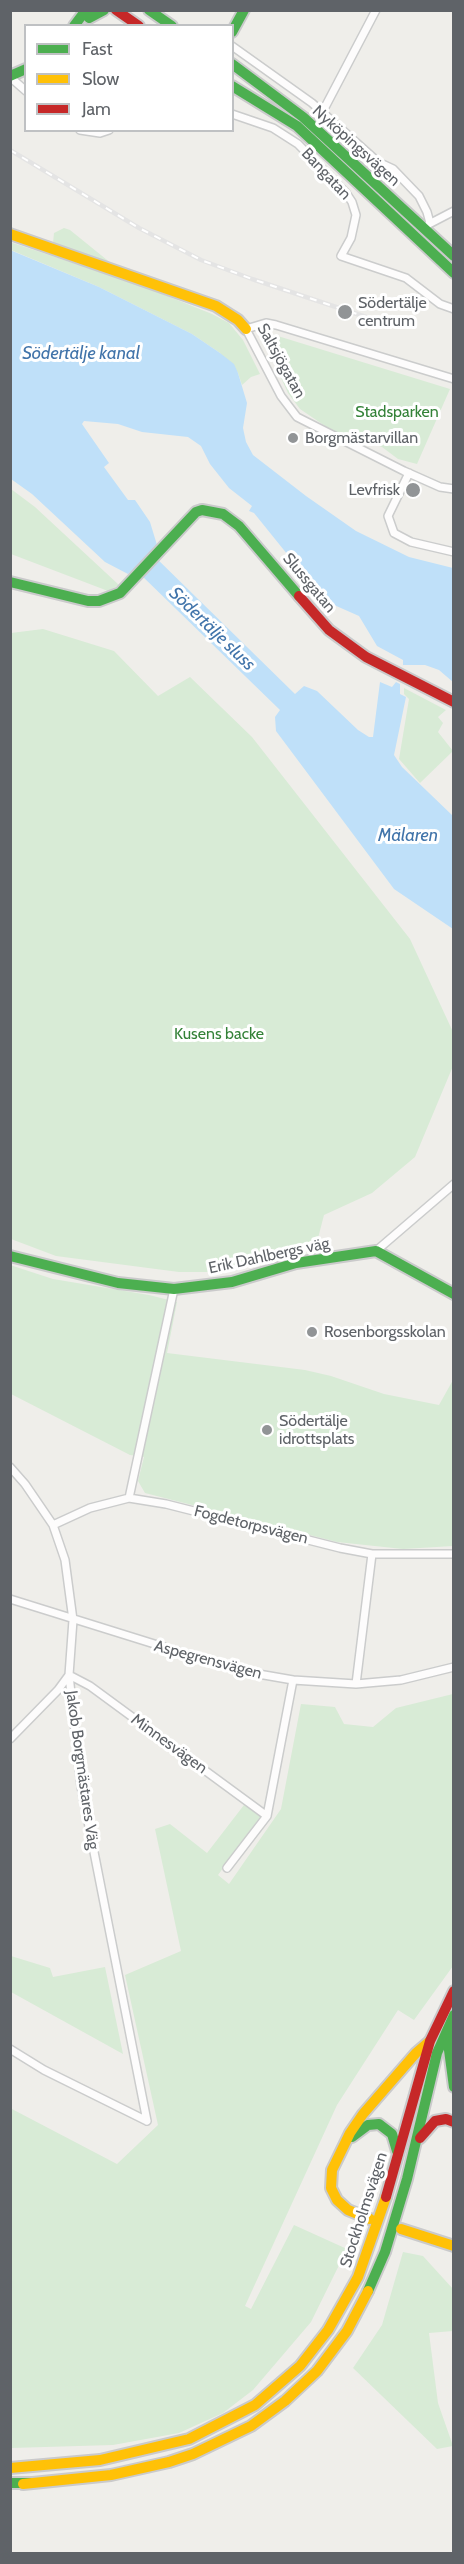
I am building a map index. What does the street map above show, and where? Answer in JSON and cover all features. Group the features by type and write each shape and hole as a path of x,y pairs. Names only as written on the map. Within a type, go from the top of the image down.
{"main road":[{"path":"88,16 104,10"},
{"path":"116,10 136,24"},
{"path":"149,10 169,24"},
{"path":"234,28 244,10"},
{"name":"Nyköpingsvägen","path":"234,65 303,117 427,226 453,256"},
{"path":"13,79 24,70"},
{"name":"Nyköpingsvägen","path":"234,87 297,126 453,273"},
{"name":"Saltsjögatan","path":"10,234 216,306 238,320 246,329"},
{"name":"Slussgatan","path":"10,582 88,601 99,601 120,593 196,513 208,510 223,514 239,526 329,630 366,657 442,694 453,702"},
{"path":"376,1251 453,1294"},
{"name":"Erik Dahlbergs väg","path":"10,1256 118,1283 174,1289 232,1282 296,1263 376,1251"},
{"name":"Stockholmsvägen","path":"10,2468 100,2460 189,2439 222,2424 269,2394 300,2366 340,2312 375,2236 430,2041 453,1991"},
{"path":"453,2015 449,2050 453,2087"},
{"name":"Stockholmsvägen","path":"10,2484 111,2475 193,2454 251,2426 301,2387 334,2350 369,2292 385,2252 415,2146 437,2053 453,2015"},
{"path":"369,2219 342,2205 331,2188 332,2170 342,2148 363,2114 416,2053 430,2041"},
{"path":"415,2146 426,2129 435,2121 446,2119 453,2122"},
{"path":"342,2148 361,2129 379,2124 392,2134 397,2156"},
{"path":"401,2229 453,2246"}],"street":[{"path":"323,111 376,10"},
{"name":"Nyköpingsvägen","path":"234,47 323,111 378,162 393,169 419,196 428,212 427,226"},
{"name":"Bangatan","path":"234,115 273,128 298,144 346,193 356,215 351,238 341,256 406,278 440,304 453,309"},
{"path":"85,132 105,132"},
{"path":"411,235 453,211"},
{"path":"246,329 266,323 276,325 453,379"},
{"name":"Saltsjögatan","path":"246,329 281,396 297,417 409,473 440,487 453,489"},
{"path":"409,473 388,516 394,533 411,542 453,552"},
{"path":"376,1251 453,1185"},
{"path":"129,1498 174,1289"},
{"name":"Jakob Borgmästares Väg","path":"10,1467 26,1484 53,1525 65,1560 73,1620 69,1675 81,1786 147,2121 45,2070 10,2049"},
{"name":"Fogdetorpsvägen","path":"53,1525 90,1508 129,1498 166,1504 372,1554 453,1554"},
{"path":"356,1684 372,1554"},
{"name":"Aspegrensvägen","path":"10,1599 241,1671 293,1680 356,1684 401,1680 453,1667"},
{"path":"10,1739 58,1690 69,1675"},
{"name":"Minnesvägen","path":"69,1675 90,1686 267,1816"},
{"path":"227,1868 267,1816 293,1680"}],"green space":[{"path":"64,228 70,230 112,264 53,243 54,233"},
{"path":"10,242 145,287 212,314 229,323 243,340 260,374 251,377 242,385 238,373 220,353 192,334 99,287 11,250"},
{"name":"Stadsparken","path":"268,333 450,389 417,464 398,459 382,447 355,437 347,438 300,409 288,393 263,340"},
{"path":"11,489 35,507 119,585 108,591 11,554"},
{"name":"Kusens backe","path":"43,629 114,651 158,696 190,677 252,737 410,939 453,1032 453,1066 415,1157 372,1193 324,1215 316,1246 207,1272 179,1272 56,1256 11,1239 11,633"},
{"path":"404,688 446,710 438,717 443,723 438,732 453,751 420,783 399,759 409,699 404,694"},
{"name":"Södertälje idrottsplats","path":"10,1265 53,1279 177,1302 167,1353 305,1370 331,1376 384,1394 439,1405 453,1380 453,1546 403,1549 337,1542 145,1493 138,1481 144,1457 130,1455 11,1394"},
{"path":"453,1694 453,1966 414,2020 398,2010 337,2105 245,2306 251,2309 294,2225 347,2249 311,2322 253,2390 223,2413 179,2433 113,2445 11,2448 10,2108 117,2164 158,2125 125,1975 181,1951 155,1829 170,1824 207,1853 244,1805 261,1816 218,1875 229,1884 281,1809 301,1704 335,1707 344,1724 373,1727 396,1708"},
{"path":"11,1956 50,1968 53,1977 105,1967 123,2054 11,1992"},
{"path":"403,2252 423,2256 453,2289 453,2331 429,2333 438,2403 453,2446 437,2449 353,2368 382,2325"}],"water":[{"name":"Södertälje kanal","path":"10,250 99,287 192,334 220,353 234,364 238,373 247,403 243,428 246,442 253,455 356,531 409,557 453,568 453,682 439,670 425,665 403,665 403,660 377,646 359,616 325,601 254,513 249,511 252,506 229,488 210,464 201,446 188,437 142,432 118,424 84,421 82,424 109,463 104,467 128,500 135,500 150,522 157,545 150,552 295,694 304,686 317,691 358,730 373,737 380,682 392,687 396,682 400,684 400,694 406,697 394,755 402,767 453,816 453,929 394,889 276,731 275,717 280,710 140,574 134,569 128,574 105,562 32,494 11,479"}],"railway":[{"path":"10,150 139,228 201,260 390,325"}],"traffic: fast":[{"path":"76,24 86,10"},
{"path":"89,18 104,10"},
{"path":"149,10 169,24"},
{"path":"234,28 244,10"},
{"path":"234,65 303,117 454,256"},
{"path":"10,76 24,70"},
{"path":"234,87 297,126 454,273"},
{"path":"10,582 88,601 99,601 120,593 196,512 202,510 223,514 239,526 299,596"},
{"path":"10,1256 118,1283 174,1289 232,1282 296,1263 376,1251 454,1294"},
{"path":"368,2291 385,2252 407,2179 437,2053 454,2015"},
{"path":"451,2027 449,2050 454,2087"},
{"path":"352,2137 368,2125 379,2124 392,2134 397,2151"},
{"path":"10,2483 29,2483"}],"traffic: slow":[{"path":"10,234 216,306 238,320 246,329"},
{"path":"370,2219 348,2210 337,2200 331,2188 332,2170 350,2133 363,2114 416,2053 430,2041"},
{"path":"10,2468 100,2460 189,2439 255,2405 300,2366 328,2330 358,2277 386,2197"},
{"path":"401,2229 454,2246"},
{"path":"23,2484 111,2475 169,2462 193,2454 251,2426 285,2401 317,2371 347,2331 368,2291"}],"traffic: jam":[{"path":"116,10 136,24"},
{"path":"299,596 329,630 366,657 454,702"},
{"path":"386,2197 430,2041 454,1991"},
{"path":"420,2138 435,2121 446,2119 454,2122"}],"place":[{"name":"Södertälje centrum","path":"345,312"},
{"name":"Borgmästarvillan","path":"293,438"},
{"name":"Levfrisk","path":"413,490"},
{"name":"Rosenborgsskolan","path":"312,1332"},
{"name":"Södertälje idrottsplats","path":"267,1430"}],"water label":[{"name":"Södertälje sluss","path":"212,629"},
{"name":"Mälaren","path":"408,836"}]}
